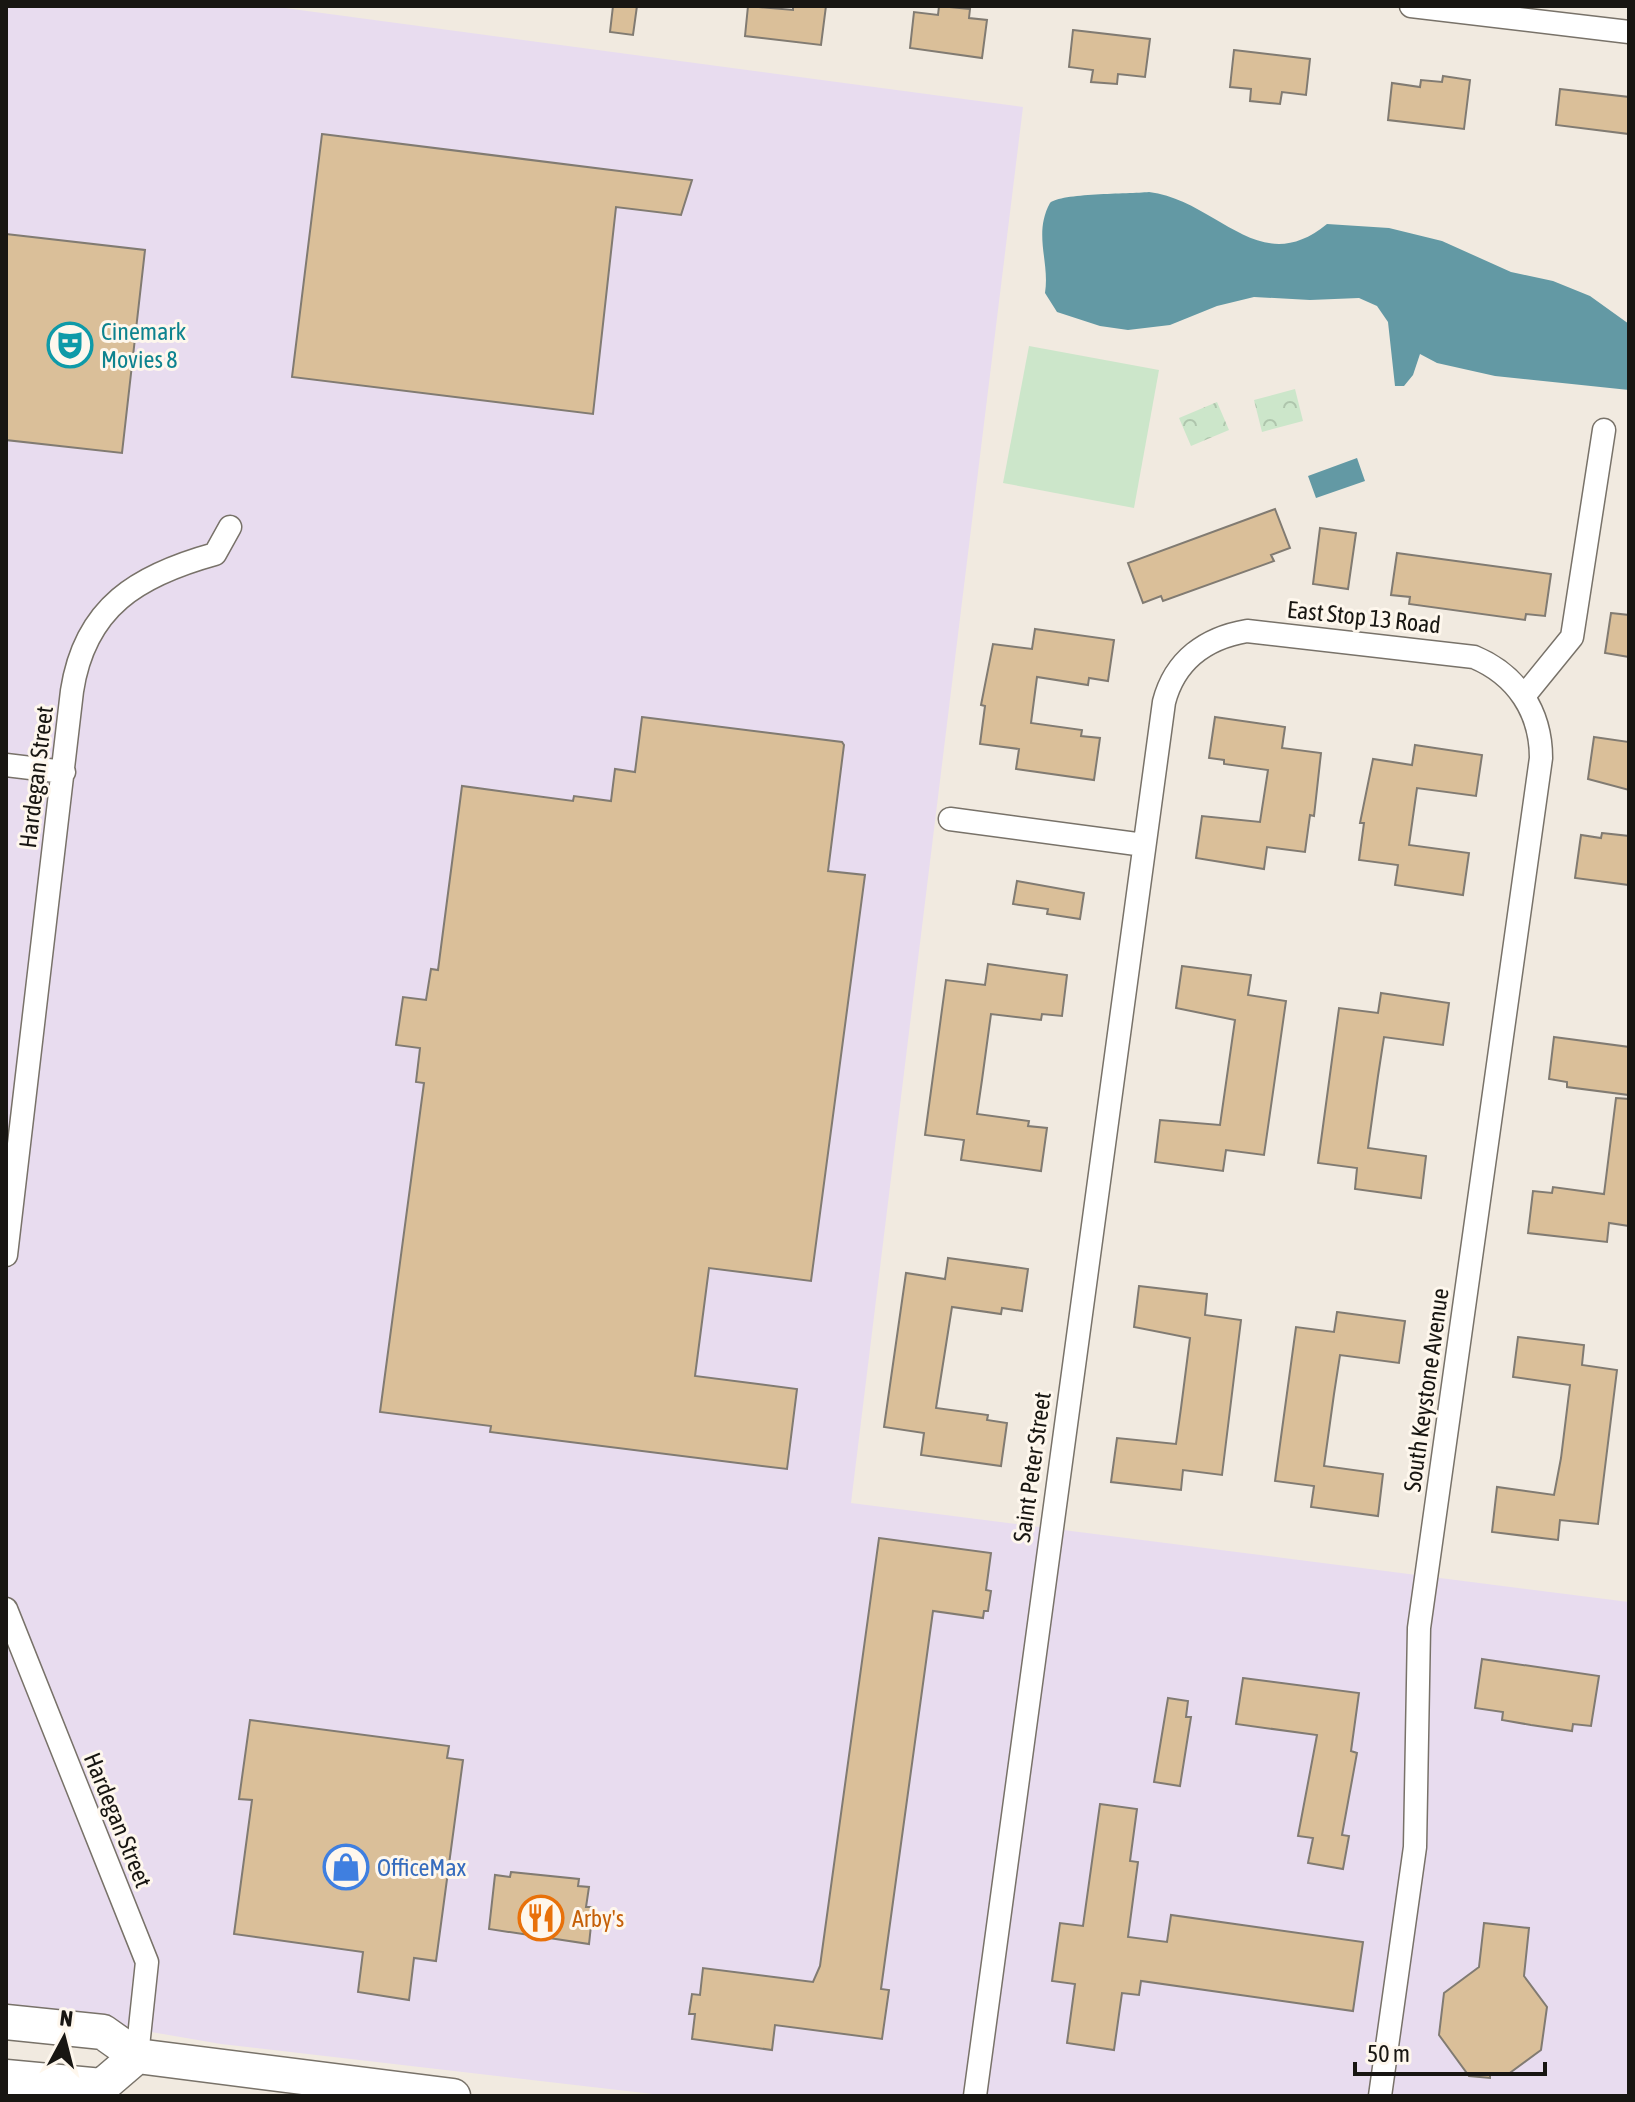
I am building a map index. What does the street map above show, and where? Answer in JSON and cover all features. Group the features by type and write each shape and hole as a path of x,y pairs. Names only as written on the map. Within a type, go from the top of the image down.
{"main road":[{"path":"6,2022 103,2032 137,2056 453,2096"},
{"path":"6,2077 102,2086 137,2056"}],"street":[{"path":"1411,6 1629,32"},
{"path":"1522,693 1572,637 1604,430"},
{"name":"Hardegan Street","path":"6,1255 74,680 94,629 115,601 139,581 172,566 215,554 230,527"},
{"name":"East Stop 13 Road","path":"1196,651 1227,634 1247,631 1466,654 1496,668 1522,693"},
{"name":"Saint Peter Street","path":"975,2096 1166,695 1178,669 1196,651"},
{"name":"South Keystone Avenue","path":"1380,2096 1416,1836 1419,1628 1541,758 1537,727 1522,693"},
{"path":"6,765 64,772"},
{"path":"950,819 1144,845"},
{"name":"Hardegan Street","path":"6,1609 147,1962 137,2056"}],"shaded area":[{"path":"6,6 270,6 1023,107 851,1503 1629,1602 1629,2096 670,2096 221,2044 6,2007"}],"green space":[{"path":"1029,346 1159,370 1134,508 1003,483"},
{"path":"1295,389 1303,421 1262,432 1254,400"},
{"path":"1217,402 1229,430 1191,446 1179,418"}],"water":[{"path":"1149,192 1174,198 1259,241 1280,244 1303,239 1327,224 1389,228 1442,241 1511,272 1553,281 1590,296 1629,324 1629,390 1495,376 1437,363 1420,354 1413,375 1404,386 1395,386 1388,322 1377,306 1359,298 1310,300 1254,297 1217,306 1170,325 1128,330 1100,326 1057,312 1045,293 1042,237 1050,203 1081,196"},
{"path":"1357,458 1365,481 1316,498 1308,476"}],"building":[{"path":"613,6 637,6 633,35 610,32"},
{"path":"748,6 793,10 793,6 826,6 821,45 745,36"},
{"path":"939,6 970,9 969,18 987,20 982,58 910,48 914,12 938,15"},
{"path":"1073,30 1150,39 1145,77 1118,74 1117,84 1091,82 1093,70 1069,67"},
{"path":"1234,50 1310,59 1306,95 1282,92 1280,104 1250,101 1251,89 1230,87"},
{"path":"1443,76 1470,80 1464,129 1388,120 1392,83 1420,87 1421,80 1442,82"},
{"path":"1560,89 1629,97 1629,134 1556,125"},
{"path":"322,134 692,180 681,215 616,207 593,414 292,377"},
{"name":"Cinemark Movies 8","path":"6,234 145,250 122,453 6,440"},
{"path":"1275,509 1290,548 1271,555 1274,561 1163,601 1161,596 1143,603 1128,563"},
{"path":"1320,528 1356,533 1348,589 1313,584"},
{"path":"1397,553 1551,574 1545,616 1526,614 1525,620 1409,604 1410,597 1391,595"},
{"path":"1611,613 1629,615 1629,657 1605,653"},
{"path":"1035,629 1114,640 1108,681 1089,678 1088,685 1037,677 1031,723 1082,730 1081,736 1100,738 1094,780 1016,769 1019,749 980,744 985,706 981,705 993,644 1032,649"},
{"path":"642,717 842,742 844,745 828,871 865,875 811,1281 709,1268 695,1376 797,1389 787,1469 490,1432 491,1426 380,1412 424,1083 416,1082 420,1048 396,1045 403,997 426,1000 431,969 438,970 462,786 573,801 574,796 611,801 615,769 635,772"},
{"path":"1215,717 1285,727 1282,748 1321,753 1314,816 1310,815 1305,852 1267,847 1264,869 1196,858 1202,816 1260,822 1268,770 1224,764 1224,760 1209,758"},
{"path":"1594,737 1629,742 1629,790 1588,779"},
{"path":"1415,745 1482,755 1476,796 1417,788 1409,845 1469,853 1463,895 1395,885 1398,865 1359,860 1364,823 1360,823 1373,759 1412,765"},
{"path":"1602,833 1629,836 1629,885 1575,878 1581,835 1601,838"},
{"path":"1017,881 1084,893 1080,919 1047,914 1048,909 1013,904"},
{"path":"988,964 1067,975 1062,1016 1042,1014 1041,1020 991,1014 977,1114 1029,1121 1028,1126 1047,1128 1041,1171 961,1160 964,1140 925,1135 946,980 985,985"},
{"path":"1182,966 1251,975 1248,995 1286,1001 1264,1155 1226,1150 1223,1171 1155,1162 1160,1120 1220,1125 1235,1020 1176,1008"},
{"path":"1381,993 1449,1003 1443,1045 1384,1037 1378,1076 1368,1148 1426,1156 1421,1198 1355,1189 1357,1168 1318,1163 1339,1008 1378,1013"},
{"path":"1554,1037 1629,1047 1629,1095 1567,1087 1567,1082 1549,1079"},
{"path":"1616,1098 1629,1099 1629,1226 1609,1223 1607,1242 1528,1233 1533,1191 1552,1193 1553,1187 1604,1194"},
{"path":"948,1258 1028,1269 1022,1311 1002,1308 1001,1314 952,1307 936,1408 988,1415 987,1420 1007,1423 1001,1466 921,1455 924,1433 884,1427 906,1273 945,1279"},
{"path":"1139,1286 1207,1294 1205,1315 1241,1320 1222,1475 1183,1470 1181,1490 1111,1482 1117,1438 1176,1444 1190,1338 1134,1327"},
{"path":"1337,1312 1405,1321 1399,1363 1340,1355 1324,1466 1383,1474 1378,1516 1311,1507 1314,1486 1275,1481 1296,1327 1334,1332"},
{"path":"1518,1337 1584,1345 1582,1365 1617,1370 1598,1524 1560,1520 1558,1540 1492,1532 1497,1487 1554,1495 1561,1458 1570,1385 1513,1377"},
{"path":"879,1538 991,1553 986,1590 991,1591 988,1611 984,1611 983,1618 933,1611 881,1989 889,1990 882,2039 775,2025 772,2050 692,2039 695,2014 689,2014 692,1994 700,1995 703,1968 813,1982 820,1966"},
{"path":"1482,1659 1599,1676 1591,1726 1573,1724 1572,1731 1531,1725 1502,1720 1503,1712 1475,1708"},
{"path":"1243,1678 1359,1693 1351,1751 1357,1753 1342,1835 1349,1836 1343,1869 1308,1863 1313,1838 1298,1836 1317,1735 1236,1724"},
{"path":"1168,1698 1188,1701 1186,1717 1191,1717 1180,1786 1154,1782"},
{"name":"OfficeMax","path":"250,1720 449,1746 447,1758 463,1760 436,1961 414,1958 409,2000 358,1992 363,1952 234,1934 252,1800 239,1799"},
{"path":"1100,1804 1137,1809 1130,1861 1138,1862 1128,1937 1167,1942 1171,1915 1363,1942 1353,2011 1141,1981 1139,1995 1122,1993 1114,2050 1067,2043 1075,1984 1052,1981 1060,1923 1083,1926"},
{"name":"Arby's","path":"511,1872 579,1879 578,1886 589,1887 586,1907 593,1907 589,1944 489,1929 495,1875 510,1877"},
{"path":"1484,1923 1529,1928 1524,1976 1547,2007 1541,2050 1507,2075 1490,2073 1490,2078 1469,2076 1439,2035 1444,1993 1479,1967"}],"place":[{"name":"Cinemark Movies 8","path":"70,345"},
{"name":"OfficeMax","path":"346,1867"},
{"name":"Arby's","path":"541,1918"}]}
